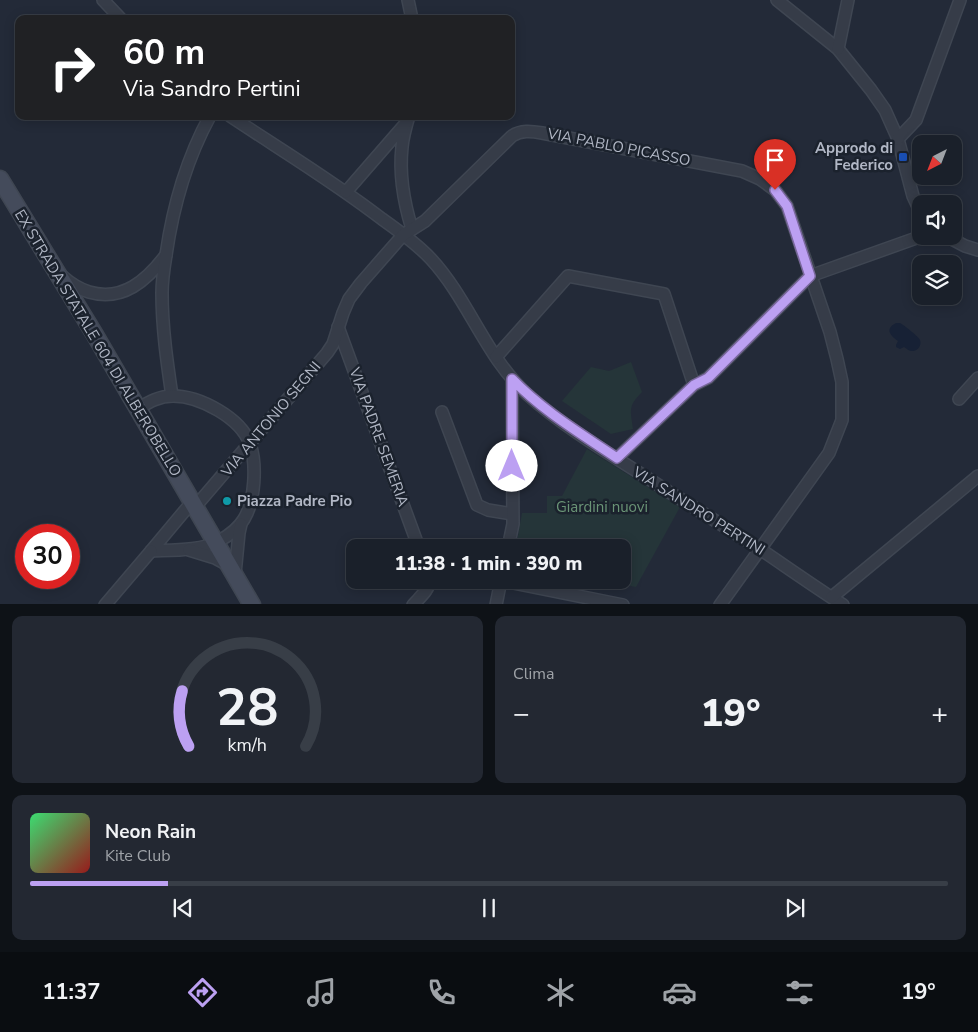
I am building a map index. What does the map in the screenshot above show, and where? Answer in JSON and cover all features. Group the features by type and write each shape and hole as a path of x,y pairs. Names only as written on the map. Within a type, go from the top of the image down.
{"main road":[{"name":"EX STRADA STATALE 604 DI ALBEROBELLO","path":"0,180 252,604"}],"street":[{"path":"102,0 117,15"},
{"path":"408,0 411,15"},
{"path":"778,0 838,50 885,110 898,139 913,195"},
{"path":"838,50 848,0"},
{"path":"898,139 916,120 960,0"},
{"path":"172,396 163,318 162,290 166,255 175,203 199,136 208,120"},
{"name":"VIA SANDRO PERTINI","path":"236,120 408,232 458,294 496,357 512,379 558,419 843,604"},
{"path":"346,192 407,120"},
{"path":"408,120 402,146 401,167 408,232"},
{"name":"VIA PABLO PICASSO","path":"338,327 349,299 361,282 408,232 425,221 512,136 521,132 536,132 742,171 760,179 775,190 787,206 830,332 842,382 842,420 829,453 720,604"},
{"path":"617,458 694,385 708,378 810,276 912,240"},
{"path":"962,244 978,250"},
{"path":"56,273 75,286 89,292 105,295 117,294 134,287 144,280 166,255"},
{"path":"496,357 568,276 664,294 694,385"},
{"name":"VIA ANTONIO SEGNI","path":"105,604 151,551 250,444 327,353 338,327"},
{"name":"VIA PADRE SEMERIA","path":"338,327 416,539"},
{"path":"959,399 978,378"},
{"path":"510,539 513,524 512,379"},
{"path":"137,409 156,399 172,396 205,403 225,415 241,430 250,444 253,459 252,492 250,506 239,533 232,570 215,558 188,549"},
{"path":"442,412 477,505 488,510 512,514"},
{"path":"832,597 978,476"},
{"path":"151,551 188,549 216,542 237,528 242,522"},
{"path":"413,604 427,589"},
{"path":"496,604 499,589"},
{"path":"547,589 624,604"}],"green space":[{"path":"631,362 642,392 631,409 633,429 611,434 562,401 591,367 609,371"},
{"name":"Giardini nuovi","path":"587,449 680,507 636,587 631,586 631,539 517,539 522,513 547,513 547,496 562,496"}],"water":[{"path":"896,323 902,324 919,338 919,348 911,351 904,347 900,349 896,347 898,341 891,335 890,328"}],"place":[{"name":"Approdo di Federico","path":"903,157"},
{"name":"Piazza Padre Pio","path":"227,501"}],"route":[{"path":"512,466 512,379 558,419 617,458 694,385 707,379 810,276 787,206 775,190"}]}
